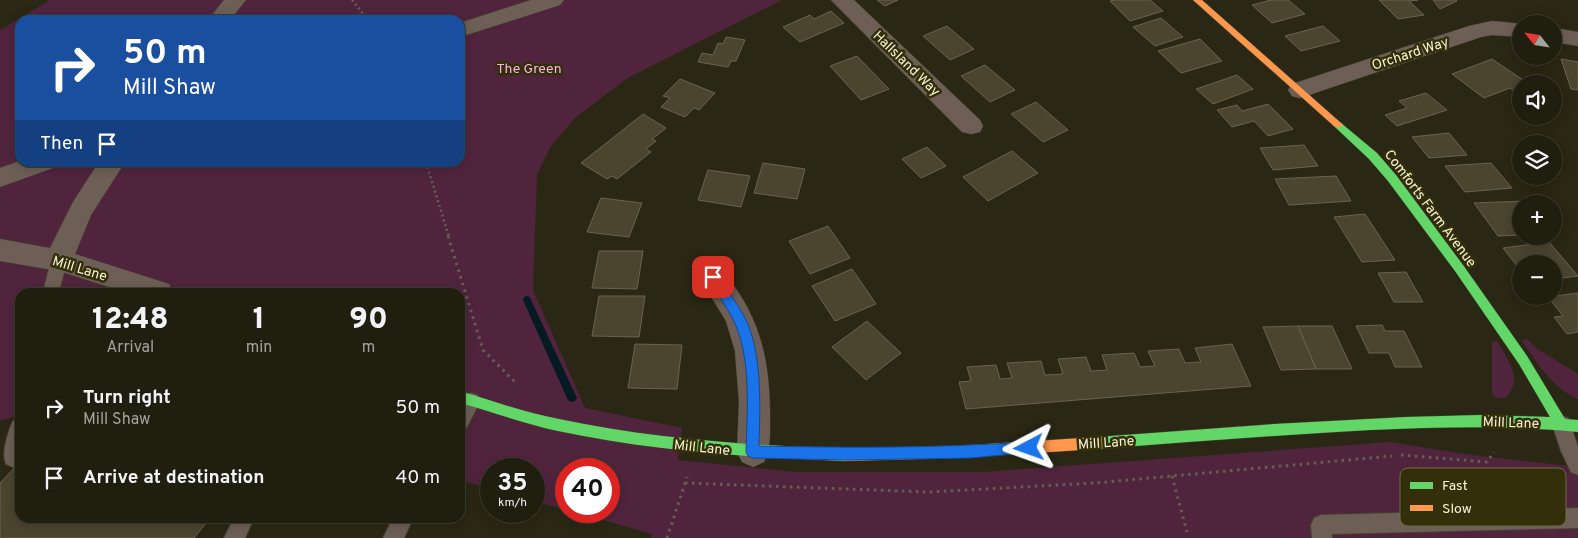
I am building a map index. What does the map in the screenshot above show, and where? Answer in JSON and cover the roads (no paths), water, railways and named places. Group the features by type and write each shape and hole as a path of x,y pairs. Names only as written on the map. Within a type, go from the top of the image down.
{"street":[{"path":"223,15 234,0"},
{"path":"465,28 553,0"},
{"name":"Hallsland Way","path":"842,0 971,126"},
{"name":"Comforts Farm Avenue","path":"1197,0 1373,156 1392,178 1506,334 1549,400 1570,425"},
{"name":"Orchard Way","path":"1300,90 1477,31 1492,28 1512,29"},
{"path":"1562,36 1578,39"},
{"path":"0,178 30,167"},
{"path":"59,260 65,239 90,194 109,167"},
{"name":"Mill Lane","path":"0,250 59,260 146,288"},
{"path":"713,277 740,319 748,347 754,387 753,452"},
{"name":"Mill Lane","path":"466,399 526,418 589,433 695,448 828,454 971,452 1339,425 1499,420 1570,425"}],"lane":[{"path":"52,288 59,260"},
{"path":"1570,425 1570,451 1578,466"},
{"path":"13,458 15,449"},
{"path":"234,538 242,523"},
{"path":"393,538 400,523"},
{"path":"1322,538 1321,525 1400,523"}],"waterway":[{"path":"527,300 572,398"}],"park label":[{"name":"The Green","path":"529,68"}]}
